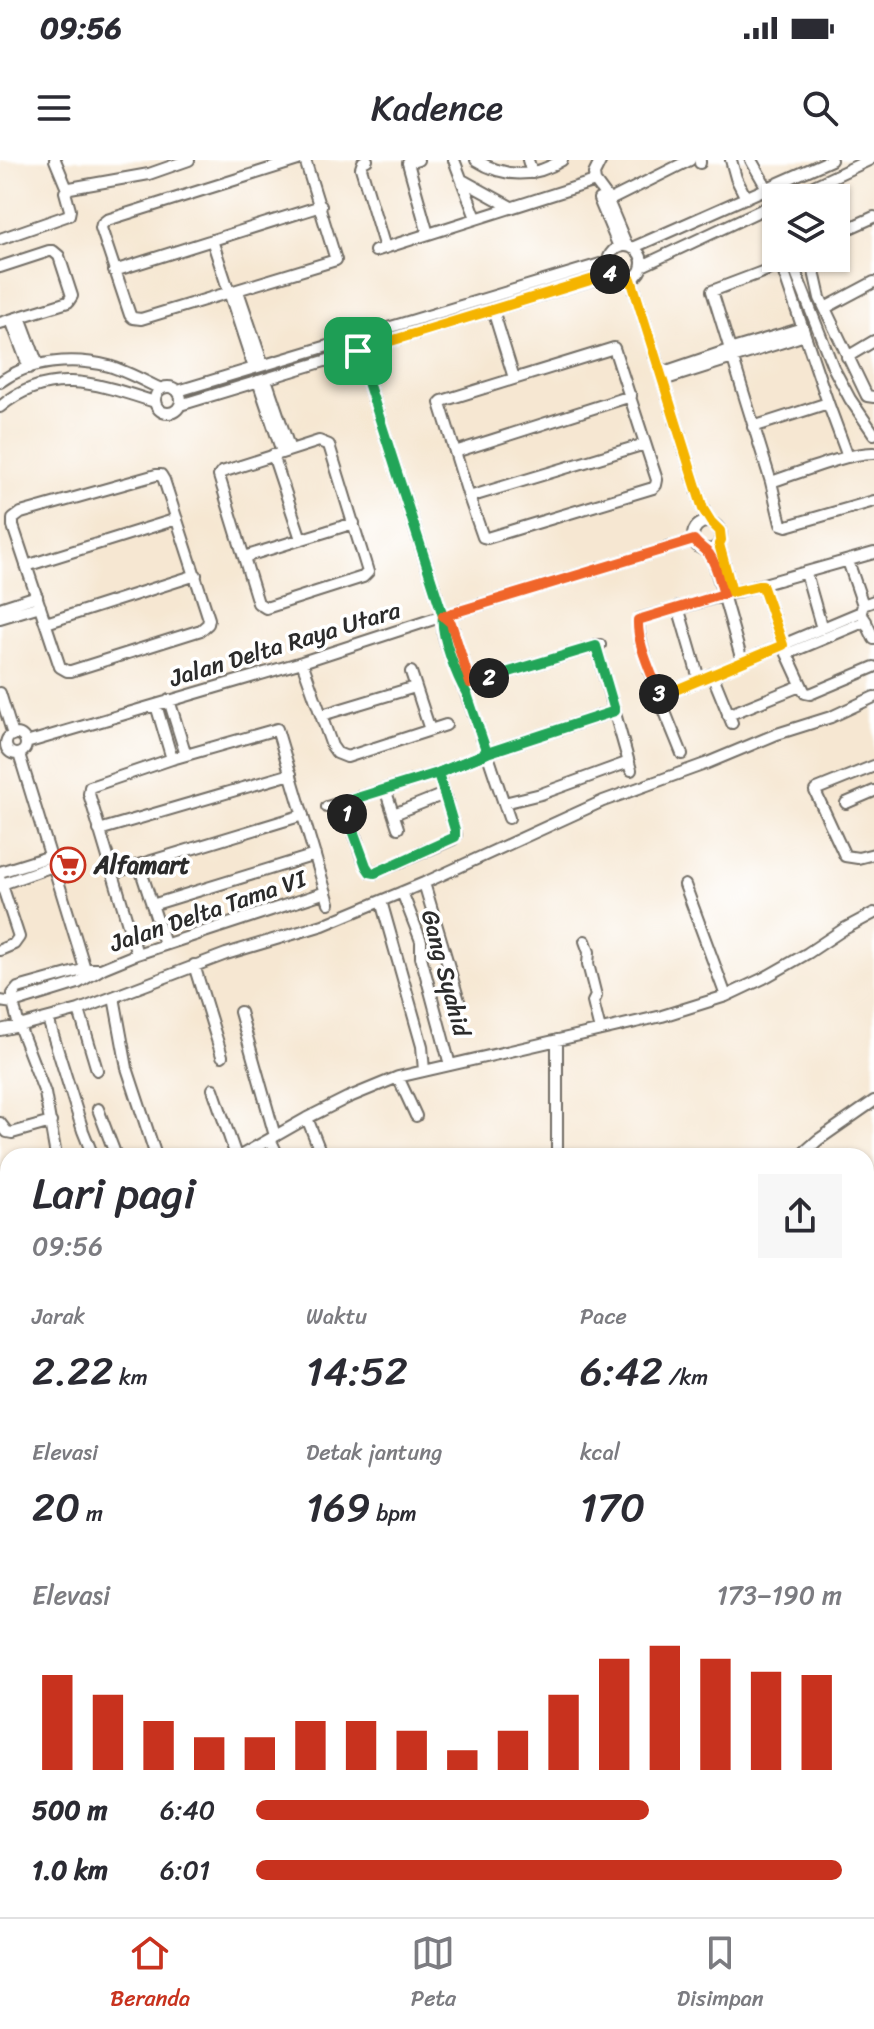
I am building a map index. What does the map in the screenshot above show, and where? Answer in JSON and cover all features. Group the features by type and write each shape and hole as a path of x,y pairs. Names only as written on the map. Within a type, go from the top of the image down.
{"street":[{"path":"0,239 69,215 65,195 67,189 55,160"},
{"path":"67,189 149,174 189,160"},
{"path":"298,160 102,224 130,315 137,319 336,260 305,160"},
{"path":"367,160 361,168 380,249 511,207 601,195 697,161"},
{"path":"454,160 476,218"},
{"path":"476,160 507,173 532,173 560,161"},
{"path":"528,160 532,173"},
{"path":"601,160 594,174 601,195 626,247 641,256 639,274 631,279 618,280 611,274 607,262 611,253 626,247 746,198 762,191"},
{"path":"601,195 678,160"},
{"path":"731,160 746,198"},
{"path":"751,160 766,184"},
{"path":"777,184 831,160 838,175"},
{"path":"818,184 869,160"},
{"path":"409,161 428,234"},
{"path":"462,180 511,207"},
{"path":"114,271 321,206"},
{"path":"642,266 762,210"},
{"path":"850,228 874,217"},
{"path":"212,240 234,292 258,366"},
{"path":"0,267 49,251 59,256 72,296 70,301 10,320 33,366"},
{"path":"178,391 607,262"},
{"path":"848,457 784,269 778,266 712,291 771,482 779,522 784,526 874,501"},
{"path":"796,272 833,367 874,434"},
{"path":"814,272 818,293 847,357 867,396 873,398"},
{"path":"180,405 611,274"},
{"path":"631,279 706,523 720,531 719,544 742,661"},
{"path":"825,308 874,282"},
{"path":"493,310 514,378"},
{"path":"662,377 804,332"},
{"path":"847,357 874,341"},
{"path":"612,348 616,350 656,485 487,538 481,534 440,406 442,401 514,378 612,348"},
{"path":"358,351 443,616 441,625 467,688 506,811 541,794 630,766 598,646 467,688"},
{"path":"0,382 33,366 83,362 110,367 161,389 172,387 181,397 175,411 168,413 158,408 156,394 161,389"},
{"path":"262,380 301,539"},
{"path":"0,407 31,389 69,381 102,385 155,402"},
{"path":"455,452 631,396"},
{"path":"753,427 828,403"},
{"path":"319,441 329,445 368,568 367,575 266,608 258,603 219,476 222,472 281,452 319,441"},
{"path":"469,497 645,444"},
{"path":"771,482 848,457 874,453"},
{"path":"161,475 209,619 206,628 201,630 67,671 60,667 26,566 13,526 13,519 21,513 161,475"},
{"path":"26,566 177,519"},
{"path":"244,557 354,523"},
{"path":"706,523 695,530 694,540 706,549 719,544"},
{"name":"Jalan Delta Raya Utara","path":"26,743 302,662 694,540"},
{"path":"706,549 728,593"},
{"path":"682,754 659,697 638,622 678,607 874,553"},
{"path":"848,561 874,639"},
{"path":"806,573 822,629"},
{"path":"46,623 196,575"},
{"path":"762,585 785,650 805,693 810,694 874,667"},
{"path":"0,608 38,601"},
{"path":"0,618 38,601"},
{"path":"678,607 699,679"},
{"path":"785,650 822,629 866,610"},
{"path":"659,697 742,661 785,650 866,610"},
{"path":"302,662 337,753 344,756 446,725"},
{"path":"411,672 430,730"},
{"path":"712,674 730,719 800,686"},
{"path":"322,715 415,687"},
{"path":"0,693 13,735"},
{"path":"0,1030 79,1010 237,950 300,933 424,883 626,792 777,734 831,717 874,697"},
{"path":"169,700 186,755"},
{"path":"156,705 172,759"},
{"path":"327,807 438,773 487,753 615,711"},
{"path":"137,954 99,830 89,794 90,787 172,759 277,729 315,855 152,905"},
{"path":"13,735 19,735 26,743 19,754 12,754 3,747 13,735"},
{"path":"19,754 87,973"},
{"path":"874,766 816,790 846,857 874,854"},
{"path":"344,802 362,857 370,872 374,873 455,837 438,773"},
{"path":"99,830 291,774"},
{"path":"385,789 398,828"},
{"path":"846,803 874,791"},
{"path":"394,814 444,794"},
{"path":"112,873 303,815"},
{"name":"Jalan Delta Tama VI","path":"13,1003 13,994 18,988 87,973 165,944 328,898 315,855"},
{"path":"0,872 52,861"},
{"path":"0,950 19,939 4,904 1,882 52,861"},
{"path":"139,865 165,944"},
{"path":"424,883 459,1001"},
{"path":"685,885 726,996"},
{"name":"Gang Syahid","path":"402,892 421,941 421,957 450,1065"},
{"path":"381,901 422,1046 424,1071"},
{"path":"254,1148 347,1098 398,1077 662,1016 726,996 764,978 874,913"},
{"path":"585,941 600,1030"},
{"path":"194,965 222,1056"},
{"path":"114,997 130,1081 153,1148"},
{"path":"0,1001 13,1003 39,1074 55,1148"},
{"path":"79,1010 97,1070"},
{"path":"240,1012 276,1148"},
{"path":"48,1019 90,1148"},
{"path":"557,1040 557,1148"},
{"path":"398,1077 416,1116"},
{"path":"213,1089 235,1148"},
{"path":"809,1148 874,1101"},
{"path":"98,1109 113,1148"},
{"path":"307,1118 319,1148"},
{"path":"0,1123 7,1132 12,1133 51,1122"}],"place":[{"name":"Alfamart","path":"68,865"}],"route":[{"path":"358,351 443,616 441,625 447,644 487,753 438,773 344,802 362,857 370,872 374,873 455,837 438,773 487,753 615,711 596,646 470,683 451,623 443,616 694,540 713,559 724,594 638,620 659,697 783,645 762,585 732,592 721,557 720,531 703,509 631,279 618,280 611,274 358,351"}]}
